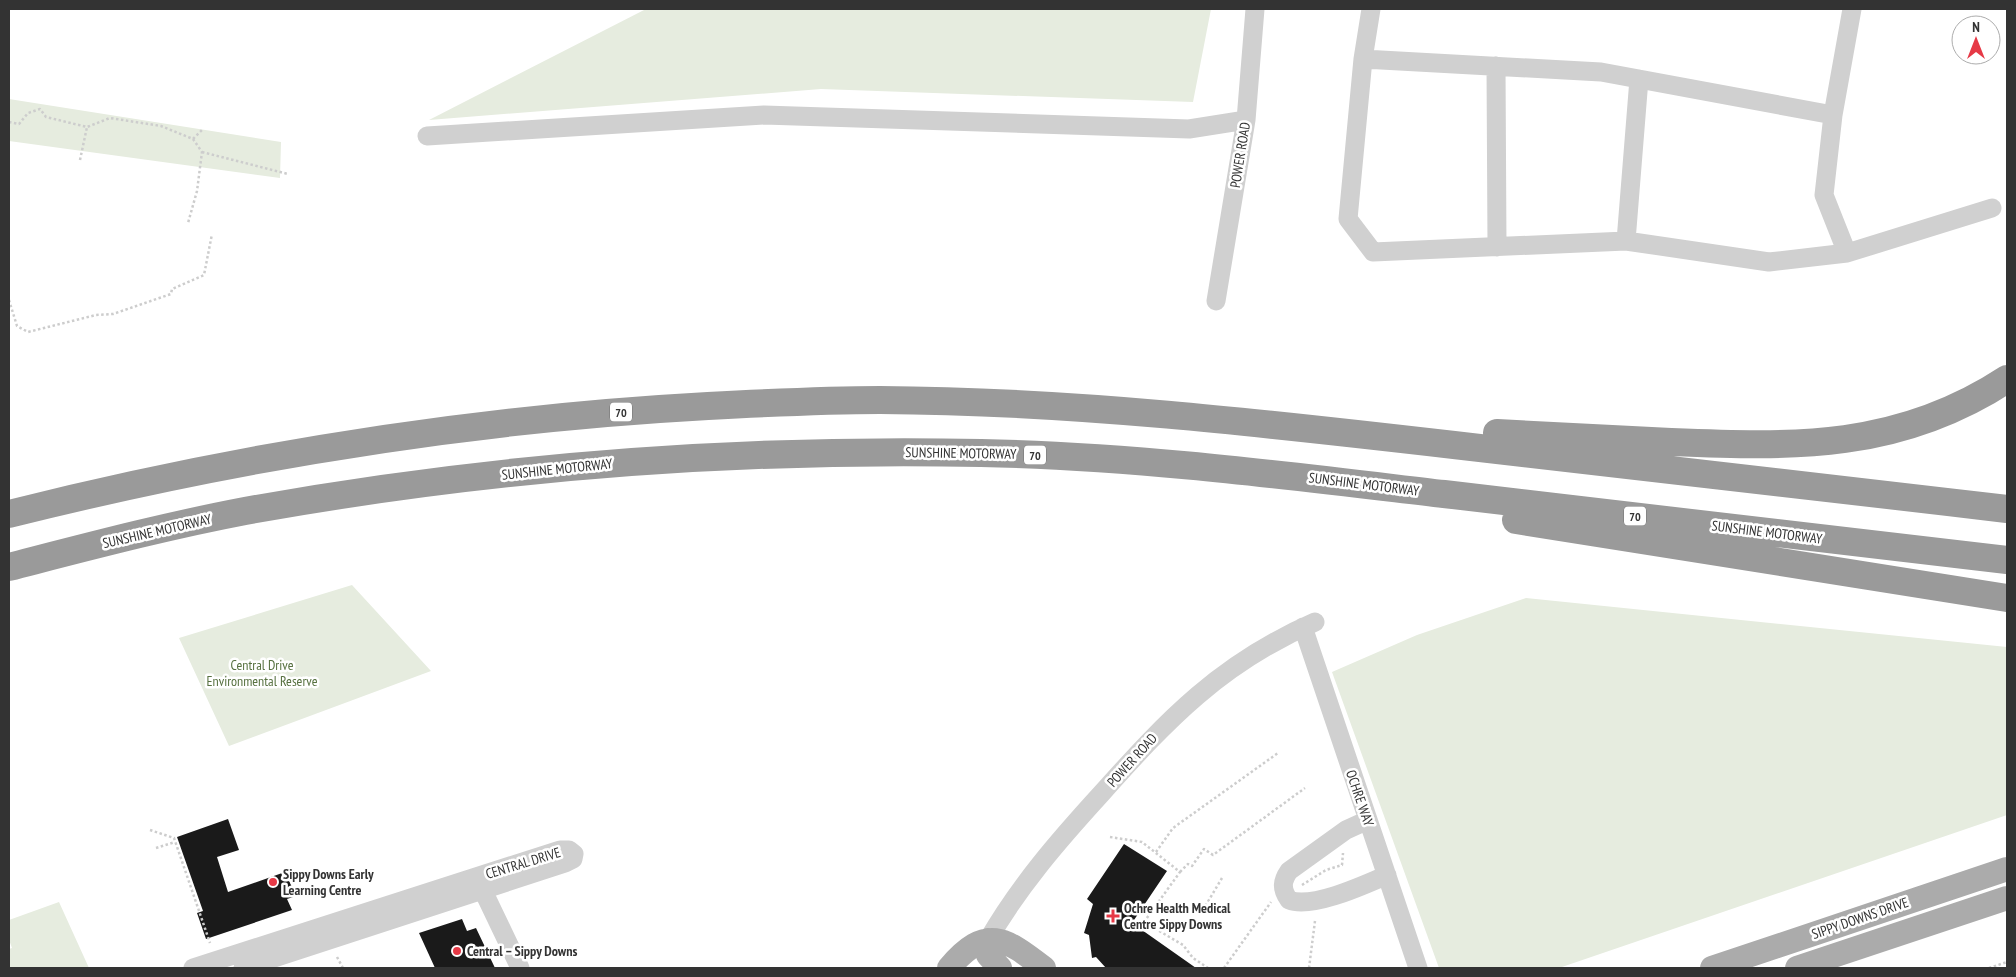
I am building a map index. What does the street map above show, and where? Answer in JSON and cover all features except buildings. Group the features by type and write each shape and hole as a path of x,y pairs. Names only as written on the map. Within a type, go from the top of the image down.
{"highway":[{"path":"1430,442 1464,432 1740,445 1820,444 1852,439 1910,425 1975,398 2007,379"},
{"name":"70","path":"9,514 211,467 323,447 450,428 570,415 803,401 973,402 1111,409 1242,421 1430,442 2007,510"},
{"name":"SUNSHINE MOTORWAY","path":"9,567 240,512 349,494 458,479 674,459 808,452 984,453 1164,463 2007,560"},
{"path":"1262,473 1279,487 1502,518 2007,598"}],"main road":[{"name":"SIPPY DOWNS DRIVE","path":"1712,968 2007,869"},
{"name":"SIPPY DOWNS DRIVE","path":"1797,968 2007,898"},
{"path":"949,968 967,950 988,940 1000,940 1010,944 1044,968"},
{"path":"971,968 988,940"},
{"path":"988,940 988,955 1000,968"}],"street":[{"name":"POWER ROAD","path":"1216,301 1246,120 1255,9"},
{"path":"1371,9 1363,59 1348,219 1372,252 1626,241 1769,262 1847,253 1992,208"},
{"path":"1847,253 1824,195 1833,115 1852,9"},
{"path":"1363,59 1601,72 1833,115"},
{"path":"1496,66 1497,247"},
{"path":"1626,241 1639,80"},
{"path":"427,136 764,116 1189,129 1246,120"},
{"name":"POWER ROAD","path":"988,940 1010,901 1063,835 1133,757 1178,711 1233,667 1309,624"},
{"name":"OCHRE WAY","path":"1309,624 1368,820 1418,968"},
{"path":"1368,820 1346,830 1289,871 1282,888 1289,900 1301,903 1333,895 1387,875"},
{"path":"480,884 520,968"},
{"name":"CENTRAL DRIVE","path":"193,968 480,884"},
{"name":"CENTRAL DRIVE","path":"243,968 480,884"}],"path":[{"path":"9,122 19,124 28,113 40,109 46,117 87,127 110,118 161,126 193,139 202,152 288,174"},
{"path":"80,160 87,127"},
{"path":"193,139 203,129"},
{"path":"188,223 197,191 202,152"},
{"path":"9,300 18,326 28,332 96,315 113,314 171,294 172,289 204,275 212,234"},
{"path":"1155,852 1173,828 1278,753"},
{"path":"1208,968 1193,958 1183,945 1144,922 1180,872 1188,864 1192,866 1204,849 1213,855 1304,788"},
{"path":"150,830 174,838 210,943"},
{"path":"1110,837 1142,842 1180,872"},
{"path":"156,848 175,842"},
{"path":"1153,910 1187,907 1200,915 1222,878"},
{"path":"1309,968 1314,921"},
{"path":"337,957 343,968"},
{"path":"1990,968 2007,962"}],"green space":[{"path":"646,9 1211,9 1193,102 821,89 429,120"},
{"path":"9,99 281,142 280,178 9,141"},
{"name":"Central Drive Environmental Reserve","path":"352,585 431,671 229,746 179,638"},
{"path":"1526,598 2007,647 2007,815 1559,968 1439,968 1332,672 1417,635"},
{"path":"59,902 89,968 9,968 9,949 12,948 9,940 9,920"}],"place":[{"name":"Sippy Downs Early Learning Centre","path":"273,882"},
{"name":"Ochre Health Medical Centre Sippy Downs","path":"1113,916"},
{"name":"Central – Sippy Downs","path":"457,951"}]}
